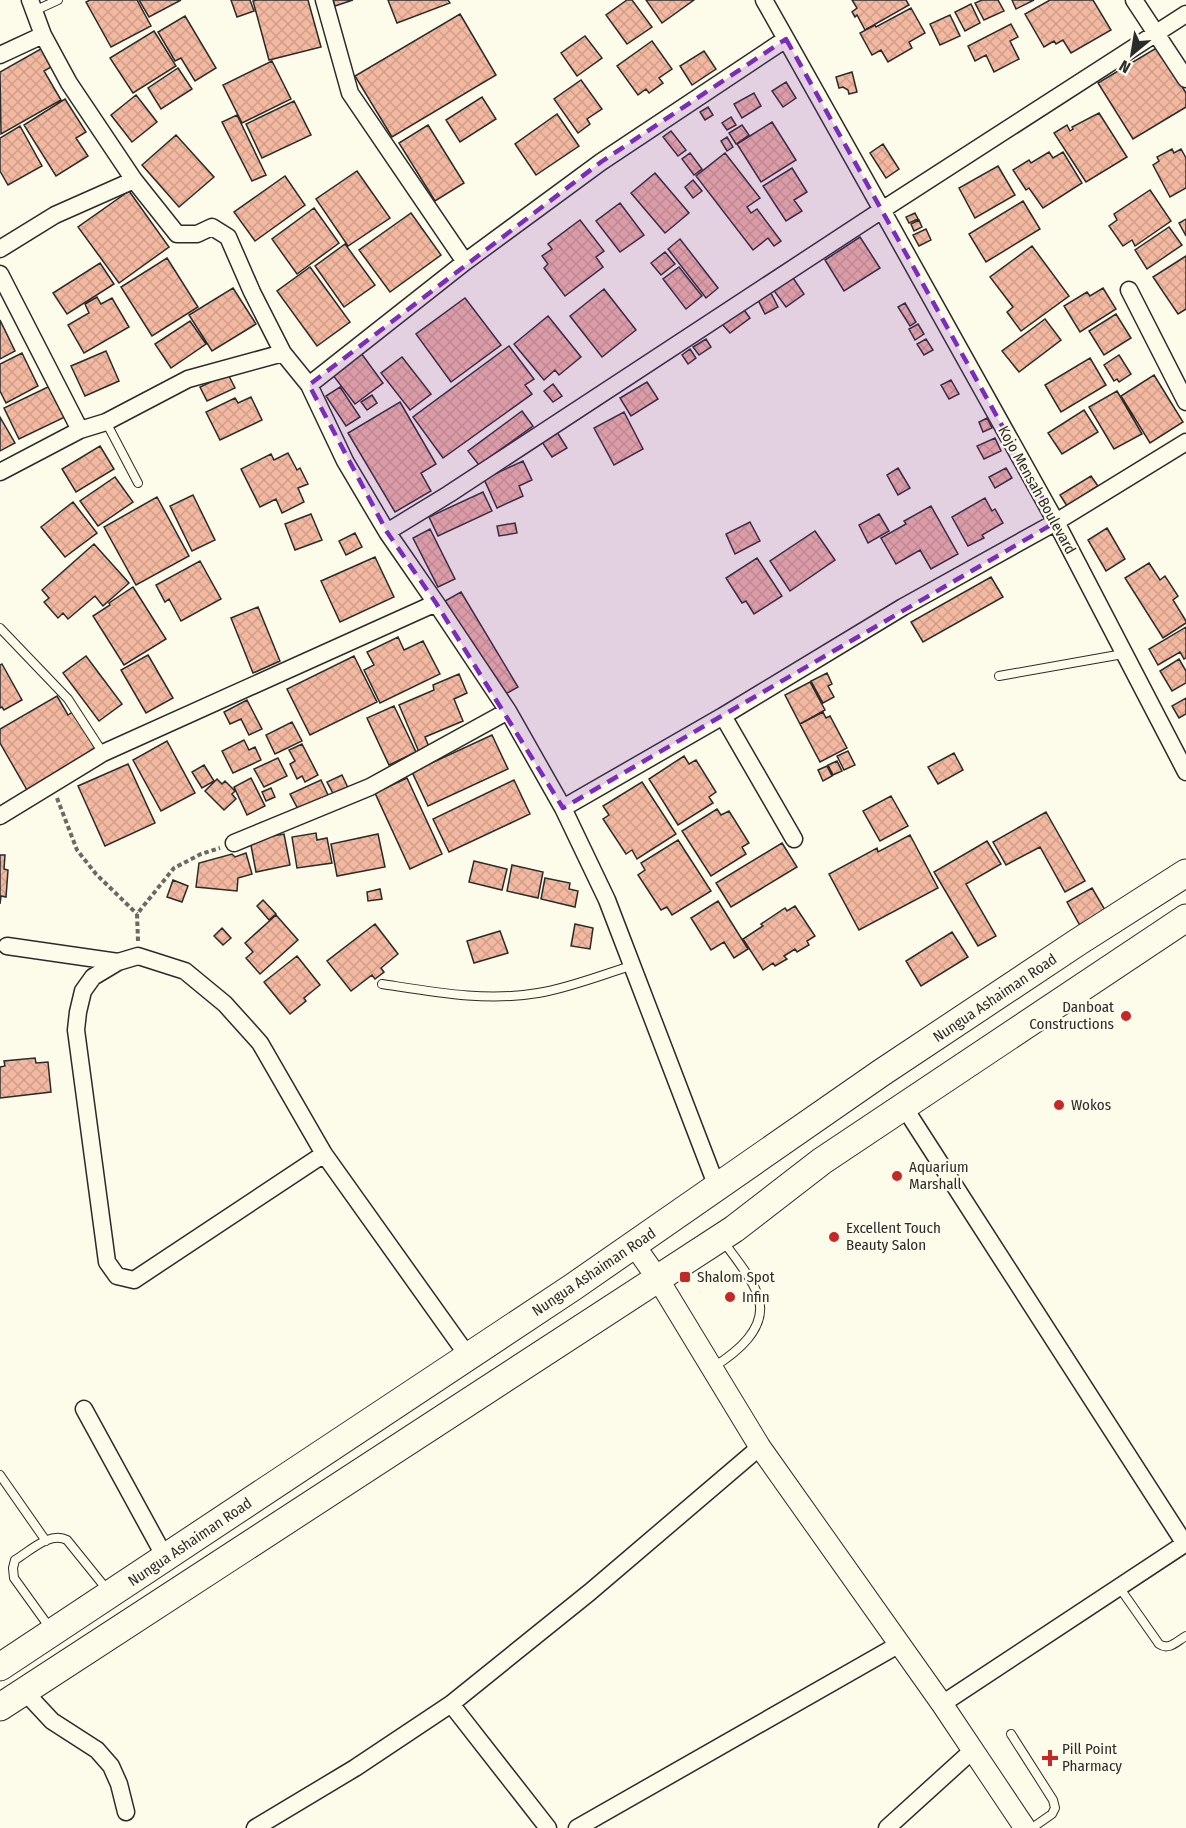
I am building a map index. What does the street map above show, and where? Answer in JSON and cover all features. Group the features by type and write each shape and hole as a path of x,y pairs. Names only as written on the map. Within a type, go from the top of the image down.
{"main road":[{"name":"Nungua Ashaiman Road","path":"0,1667 166,1559 634,1245 881,1073 1186,873"},
{"path":"0,1707 720,1238 822,1161 1186,918"}],"street":[{"path":"324,0 350,93 465,262"},
{"path":"309,385 465,262 601,162 786,39 764,0"},
{"path":"1134,0 1186,78"},
{"path":"32,5 43,35 69,83 134,180 177,234 197,234 212,227 228,237 252,292 283,353 309,385 345,461 387,532 508,711 563,808 607,900 717,1187"},
{"path":"387,532 449,494 1186,14"},
{"path":"0,55 43,35"},
{"name":"Kojo Mensah Boulevard","path":"786,39 1056,522 1186,772"},
{"path":"0,249 55,215 134,180"},
{"path":"0,274 80,430"},
{"path":"1129,290 1186,402"},
{"path":"0,472 80,430 106,422 188,379 283,353"},
{"path":"563,808 723,716 903,607 1056,522 1186,442"},
{"path":"0,816 103,753 436,603"},
{"path":"234,843 370,787 508,711"},
{"path":"723,716 794,839"},
{"path":"7,946 118,962"},
{"path":"324,1154 134,1280 117,1276 107,1263 76,1030 83,991 93,977 118,962 138,956 185,971 225,1004 260,1043 324,1154 468,1356"},
{"path":"904,1107 1185,1543 942,1704"},
{"path":"634,1245 658,1279 760,1447 898,1645 942,1704 1025,1828"},
{"path":"84,1408 166,1559"},
{"path":"255,1828 355,1768 451,1704 590,1592 760,1447"},
{"path":"577,1828 898,1645"},
{"path":"24,1691 52,1721 97,1750 111,1766 119,1784 126,1812"},
{"path":"451,1704 548,1828"},
{"path":"887,1828 973,1750"}],"lane":[{"path":"32,5 58,0"},
{"path":"106,422 138,483"},
{"path":"0,628 68,699 103,753"},
{"path":"999,676 1123,654"},
{"path":"382,984 451,995 495,998 539,993 631,966"},
{"path":"712,1368 733,1355 751,1336 759,1319 759,1296 741,1266 720,1238"},
{"path":"0,1475 46,1541"},
{"path":"53,1633 14,1578 15,1560 46,1541 60,1536 67,1540 111,1595"},
{"path":"1119,1587 1159,1644 1169,1647 1186,1636"},
{"path":"1011,1734 1053,1800 1055,1808 1052,1814 1032,1828"}],"path":[{"path":"52,784 77,850 96,874 137,914"},
{"path":"138,956 137,914 174,868 201,854 234,843"}],"highlighted area":[{"path":"786,39 1056,522 563,808 436,603 387,532 309,385 601,162"}],"building":[{"path":"90,0 137,0 151,26 111,47 86,2"},
{"path":"139,0 181,0 149,17"},
{"path":"231,0 250,0 254,11 237,17"},
{"path":"308,0 321,47 269,60 253,1"},
{"path":"333,0 353,0 335,6"},
{"path":"388,0 448,0 450,3 397,23"},
{"path":"627,0 632,0 652,27 627,44 606,15"},
{"path":"646,0 694,0 662,23"},
{"path":"852,0 906,0 909,5 865,30 857,15 855,17 852,12 857,8"},
{"path":"982,0 998,0 1004,11 984,20 975,3"},
{"path":"1012,0 1034,0 1016,9"},
{"path":"1050,0 1093,0 1111,30 1071,53 1063,40 1056,44 1054,41 1044,47 1025,14"},
{"path":"971,4 980,23 965,31 955,12"},
{"path":"911,8 925,33 909,42 912,48 888,62 881,50 872,55 860,33"},
{"path":"460,14 496,75 392,137 355,76"},
{"path":"950,15 960,36 940,45 930,24"},
{"path":"185,16 216,68 195,81 181,58 175,61 158,32"},
{"path":"1011,24 1018,37 1010,41 1019,59 994,72 986,55 975,61 968,46"},
{"path":"154,31 176,66 133,93 110,58"},
{"path":"585,36 602,58 577,76 561,53"},
{"path":"652,41 672,69 659,78 663,83 649,93 646,89 638,95 617,66"},
{"path":"46,46 56,64 44,71 61,100 1,134 0,72"},
{"path":"1158,47 1186,93 1186,107 1133,139 1098,83"},
{"path":"704,51 716,69 692,85 680,66"},
{"path":"272,61 291,99 242,123 223,85"},
{"path":"178,68 192,89 161,109 148,88"},
{"path":"852,72 857,92 849,94 848,90 843,87 839,88 836,77"},
{"path":"581,80 602,109 587,119 590,124 578,133 554,99"},
{"path":"786,82 796,98 783,107 772,91"},
{"path":"754,93 761,106 742,118 734,104"},
{"path":"136,95 157,122 132,142 111,115"},
{"path":"482,97 496,119 460,142 446,120"},
{"path":"65,99 86,132 76,138 88,156 56,176 24,125"},
{"path":"294,101 311,135 262,158 246,124"},
{"path":"708,107 713,115 705,120 700,112"},
{"path":"1099,113 1127,157 1086,182 1054,133 1067,125 1070,131 1072,127"},
{"path":"557,114 579,146 536,175 515,144"},
{"path":"237,115 266,175 252,181 222,122"},
{"path":"731,117 736,125 727,130 722,123"},
{"path":"772,122 796,160 761,182 737,144"},
{"path":"428,125 464,183 435,201 399,143"},
{"path":"742,125 749,135 736,144 729,133"},
{"path":"20,126 42,166 8,185 0,171 0,138"},
{"path":"671,131 686,150 678,156 663,137"},
{"path":"176,135 214,177 179,207 142,165"},
{"path":"727,137 733,147 727,151 721,141"},
{"path":"883,144 899,169 886,178 870,153"},
{"path":"1172,149 1174,153 1181,149 1186,158 1186,188 1170,197 1153,165 1159,161 1157,157"},
{"path":"1049,152 1053,158 1063,152 1082,183 1043,208 1029,188 1026,190 1013,170"},
{"path":"690,153 702,169 694,175 682,159"},
{"path":"725,153 760,198 747,207 751,213 757,209 781,241 774,246 768,238 753,250 696,176"},
{"path":"998,166 1015,195 975,218 959,188"},
{"path":"792,168 807,192 794,200 802,211 786,221 763,186"},
{"path":"357,171 390,218 348,246 316,199"},
{"path":"655,173 689,213 665,233 631,193"},
{"path":"285,176 305,205 255,241 234,212"},
{"path":"693,180 702,191 693,198 685,187"},
{"path":"1150,190 1171,221 1135,246 1132,240 1123,246 1109,226 1117,220 1114,214"},
{"path":"129,191 169,247 119,283 78,227"},
{"path":"1023,201 1040,229 986,262 969,234"},
{"path":"620,203 644,235 620,252 596,221"},
{"path":"314,208 339,243 297,274 272,239"},
{"path":"411,213 441,255 390,292 359,250"},
{"path":"915,213 918,219 909,223 906,217"},
{"path":"1186,219 1186,236 1179,223"},
{"path":"580,220 604,251 596,257 603,267 565,296 544,268 548,264 542,256 552,249 548,244"},
{"path":"919,220 922,227 914,231 911,224"},
{"path":"1169,227 1182,245 1147,269 1135,250"},
{"path":"926,229 931,240 919,246 913,235"},
{"path":"860,237 880,268 844,291 825,260"},
{"path":"680,239 718,288 706,298 668,249"},
{"path":"345,244 375,285 344,307 315,266"},
{"path":"1032,246 1069,296 1021,331 1007,312 1013,307 990,277"},
{"path":"665,252 675,264 661,275 651,263"},
{"path":"1186,256 1186,309 1178,314 1153,277"},
{"path":"167,258 198,307 152,336 121,287"},
{"path":"100,263 114,284 67,314 53,293"},
{"path":"310,267 350,322 317,346 277,291"},
{"path":"679,267 702,296 686,309 663,279"},
{"path":"791,275 804,294 786,307 772,288"},
{"path":"233,288 256,324 212,351 189,315"},
{"path":"1103,288 1116,309 1080,332 1064,306 1087,292 1090,296"},
{"path":"604,289 636,330 602,357 570,316"},
{"path":"771,293 778,307 765,314 758,300"},
{"path":"97,297 101,304 112,298 129,327 84,353 68,325 89,313 85,304"},
{"path":"465,298 501,345 451,382 416,334"},
{"path":"905,303 916,322 910,326 898,307"},
{"path":"742,307 750,318 730,333 721,323"},
{"path":"1116,314 1131,338 1104,355 1089,331"},
{"path":"548,316 581,357 559,375 555,370 544,380 514,344"},
{"path":"1045,319 1061,340 1019,372 1002,351"},
{"path":"0,320 15,351 0,359"},
{"path":"190,321 206,344 171,368 155,344"},
{"path":"918,324 924,334 915,340 909,329"},
{"path":"706,339 711,347 699,355 693,347"},
{"path":"926,339 933,350 924,355 917,344"},
{"path":"509,346 534,379 525,385 532,394 443,458 413,417"},
{"path":"690,349 696,358 688,364 682,355"},
{"path":"106,351 119,381 85,396 71,366"},
{"path":"22,353 38,386 6,403 0,391 0,364"},
{"path":"361,353 383,383 355,404 332,374"},
{"path":"1119,355 1131,374 1119,382 1117,379 1114,381 1104,365"},
{"path":"402,357 431,394 410,410 381,373"},
{"path":"1090,358 1106,385 1061,412 1045,385"},
{"path":"228,374 235,388 207,401 200,387"},
{"path":"1154,375 1183,422 1150,443 1121,396"},
{"path":"951,380 959,394 949,399 941,385"},
{"path":"647,382 658,399 631,416 620,398"},
{"path":"553,384 562,396 553,402 544,391"},
{"path":"50,386 65,417 19,439 4,408"},
{"path":"340,387 360,417 346,426 326,396"},
{"path":"1117,391 1142,434 1114,449 1089,407"},
{"path":"372,395 377,403 367,410 361,402"},
{"path":"251,397 262,420 220,440 206,412 235,398 238,403"},
{"path":"400,402 436,464 421,473 431,491 395,512 348,433"},
{"path":"1084,410 1098,432 1062,454 1048,433"},
{"path":"522,411 533,426 479,465 468,451"},
{"path":"624,412 643,449 614,465 594,428"},
{"path":"0,417 15,443 0,451"},
{"path":"987,418 992,428 983,432 979,422"},
{"path":"557,432 567,448 552,457 542,442"},
{"path":"995,438 1001,451 984,459 977,446"},
{"path":"100,446 114,469 76,492 62,469"},
{"path":"288,453 297,470 300,468 308,484 298,488 304,502 282,513 276,499 260,507 241,469 271,454 274,460"},
{"path":"523,461 532,480 519,486 523,496 497,508 484,479"},
{"path":"898,468 910,488 898,495 887,475"},
{"path":"1006,468 1012,478 995,488 989,477"},
{"path":"1091,476 1098,486 1067,506 1060,495"},
{"path":"115,477 133,502 98,526 80,501"},
{"path":"483,492 492,511 438,536 429,517"},
{"path":"193,495 215,540 192,551 170,506"},
{"path":"157,497 189,556 136,585 104,527"},
{"path":"985,498 992,511 995,509 1003,523 982,535 984,538 968,546 952,517"},
{"path":"73,502 97,533 65,557 41,527"},
{"path":"931,506 958,554 931,569 920,550 896,564 881,538 906,524 904,521"},
{"path":"311,514 322,540 295,550 285,524"},
{"path":"879,514 889,531 868,543 859,525"},
{"path":"750,522 760,541 735,554 726,534"},
{"path":"515,523 517,533 499,536 497,526"},
{"path":"1107,528 1125,559 1106,571 1088,540"},
{"path":"430,529 455,579 438,587 413,538"},
{"path":"815,531 835,560 790,591 770,561"},
{"path":"355,533 362,547 346,555 339,541"},
{"path":"94,544 129,583 103,606 95,596 68,619 63,613 58,618 44,602 49,598 42,590"},
{"path":"375,557 394,597 340,622 321,581"},
{"path":"757,558 782,596 754,614 746,601 742,603 726,578"},
{"path":"200,561 221,599 181,621 169,599 165,602 156,585"},
{"path":"1149,563 1160,580 1165,576 1178,596 1173,600 1186,621 1163,638 1125,578"},
{"path":"991,577 1003,597 923,642 911,622"},
{"path":"133,587 166,639 124,665 93,616"},
{"path":"461,592 518,687 502,696 445,601"},
{"path":"258,607 280,661 253,673 231,618"},
{"path":"1186,627 1186,658 1184,659 1180,652 1158,665 1149,649"},
{"path":"398,637 404,650 423,641 440,674 380,703 364,670 374,665 367,652"},
{"path":"148,655 173,698 146,713 121,670"},
{"path":"86,656 122,704 99,721 63,673"},
{"path":"354,656 377,702 310,735 287,689"},
{"path":"1179,659 1186,671 1186,683 1172,691 1160,671"},
{"path":"2,664 22,700 4,710 0,708 0,665"},
{"path":"827,673 832,684 828,686 834,697 823,703 811,681"},
{"path":"459,674 467,693 454,699 463,721 425,737 429,747 419,752 399,705 434,690 433,685"},
{"path":"810,682 825,710 800,724 785,695"},
{"path":"57,696 68,715 74,711 97,751 27,790 0,743 0,729"},
{"path":"1186,698 1186,714 1179,718 1172,706"},
{"path":"247,700 262,729 249,735 241,719 230,724 224,712"},
{"path":"394,706 416,752 389,765 367,718"},
{"path":"823,712 826,718 830,716 847,748 820,762 800,724"},
{"path":"292,722 302,741 275,754 266,735"},
{"path":"492,735 508,769 428,806 412,772"},
{"path":"244,740 249,750 255,747 261,760 233,773 222,751"},
{"path":"167,741 195,793 161,811 133,760"},
{"path":"302,744 318,775 305,782 302,776 297,779 290,764 295,761 289,750"},
{"path":"848,751 855,765 844,770 837,756"},
{"path":"954,753 963,770 938,784 928,767"},
{"path":"684,756 689,764 696,760 716,792 709,797 713,803 678,825 649,779"},
{"path":"278,758 287,776 264,787 254,769"},
{"path":"837,761 842,771 833,775 828,765"},
{"path":"128,764 155,823 105,846 78,786"},
{"path":"204,765 214,781 202,788 192,772"},
{"path":"827,766 832,776 823,781 818,770"},
{"path":"342,775 349,790 335,797 327,782"},
{"path":"251,778 265,806 247,815 234,787"},
{"path":"407,778 442,854 410,869 375,793"},
{"path":"217,779 222,784 225,781 235,791 232,794 236,799 224,810 205,791"},
{"path":"321,780 330,799 298,809 290,794"},
{"path":"514,780 530,814 449,852 433,819"},
{"path":"642,782 676,834 637,859 632,850 626,854 603,819 609,815 603,806"},
{"path":"271,788 275,797 266,801 262,792"},
{"path":"891,796 908,826 880,841 863,811"},
{"path":"717,809 721,815 729,811 749,843 742,847 746,854 711,876 682,831"},
{"path":"1046,812 1085,881 1065,892 1040,847 1006,865 993,842"},
{"path":"316,833 317,840 327,838 332,863 297,868 292,837"},
{"path":"284,834 290,865 256,872 250,840"},
{"path":"378,834 385,867 337,876 331,844"},
{"path":"910,835 938,888 859,930 829,874 877,848 878,852"},
{"path":"678,840 711,891 672,915 667,907 661,910 638,875 645,870 641,863"},
{"path":"987,841 1001,864 966,884 996,936 978,946 934,872"},
{"path":"782,843 797,867 731,907 716,883"},
{"path":"246,853 252,874 238,878 237,891 196,887 199,863 232,854 235,857"},
{"path":"0,855 5,855 4,869 8,870 6,897 1,896 0,904"},
{"path":"474,861 507,869 502,890 469,882"},
{"path":"512,865 543,872 538,898 507,891"},
{"path":"545,878 570,883 569,889 578,891 575,907 541,899"},
{"path":"173,880 188,886 182,902 167,897"},
{"path":"1092,888 1111,920 1083,931 1067,902"},
{"path":"380,889 382,899 368,901 367,892"},
{"path":"263,900 276,914 269,920 257,906"},
{"path":"718,901 748,949 734,958 724,942 711,950 691,918"},
{"path":"795,906 815,936 807,941 809,945 797,952 795,949 784,956 787,959 775,966 773,963 763,970 743,939 785,908 787,911"},
{"path":"276,915 298,940 260,974 246,958 253,952 245,943"},
{"path":"375,924 398,954 381,968 384,972 375,979 372,975 351,991 327,961"},
{"path":"575,924 593,928 590,949 571,946"},
{"path":"222,928 231,938 223,945 214,936"},
{"path":"500,931 508,953 474,963 467,941"},
{"path":"952,932 968,957 921,986 906,961"},
{"path":"297,956 320,985 290,1014 264,982"},
{"path":"35,1058 36,1063 48,1062 51,1092 0,1098 0,1067 5,1066 4,1061"}],"place":[{"name":"Danboat Constructions","path":"1126,1016"},
{"name":"Wokos","path":"1059,1105"},
{"name":"Aquarium Marshall","path":"897,1176"},
{"name":"Excellent Touch Beauty Salon","path":"834,1237"},
{"name":"Shalom Spot","path":"685,1277"},
{"name":"Infin","path":"730,1297"},
{"name":"Pill Point Pharmacy","path":"1050,1758"}]}
